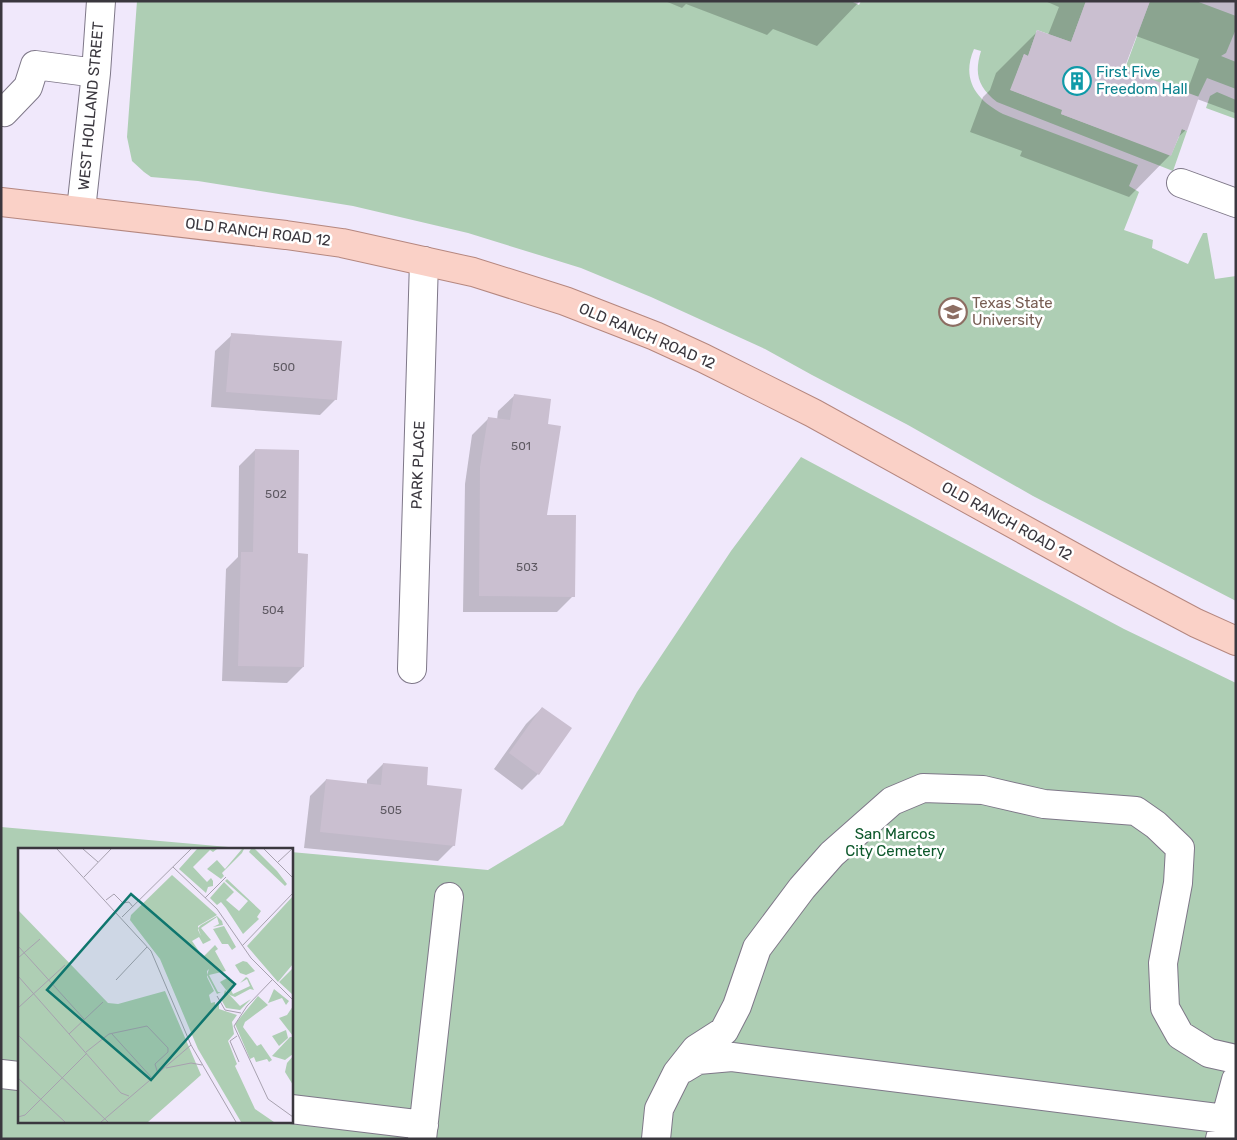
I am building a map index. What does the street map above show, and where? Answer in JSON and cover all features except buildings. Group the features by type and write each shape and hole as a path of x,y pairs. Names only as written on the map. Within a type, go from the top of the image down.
{"main road":[{"name":"OLD RANCH ROAD 12","path":"1,202 81,210 342,244 473,272 557,298 616,320 703,358 812,413 1146,597 1236,641"}],"street":[{"name":"WEST HOLLAND STREET","path":"81,210 96,72 101,1"},
{"path":"1,111 4,112 28,87 35,65 96,72"},
{"path":"1181,183 1236,203"},
{"name":"PARK PLACE","path":"412,668 424,261"},
{"path":"656,1139 659,1110 677,1073 696,1049 724,1031 737,1006 757,948 802,888 832,854 892,801 923,788 983,790 1044,804 1136,811 1156,825 1180,848 1178,883 1163,963 1165,1008 1180,1035 1209,1053 1236,1059"},
{"path":"292,1109 423,1132 449,897"},
{"path":"677,1073 698,1060 732,1056 1223,1129 1236,1080"},
{"path":"1,1074 18,1076"}],"green space":[{"name":"Texas State University","path":"137,1 851,1 859,5 861,1 1086,1 1071,42 1037,30 1028,56 1024,54 1011,90 1045,103 1064,105 1061,114 1171,155 1181,132 1179,128 1187,131 1173,171 997,102 986,91 979,80 978,67 981,51 974,49 970,60 970,79 973,88 985,102 1003,114 1138,165 1129,186 1139,192 1124,230 1153,240 1152,248 1188,264 1203,233 1207,233 1215,279 1236,276 1236,601 1033,496 908,425 765,349 651,297 581,268 468,233 353,206 198,181 151,177 132,161 127,137"},
{"path":"1150,1 1196,1 1236,16 1236,29 1226,53 1221,56 1236,62 1236,89 1207,78 1198,97 1123,74"},
{"path":"1217,92 1236,100 1236,119 1206,108 1210,96"},
{"name":"San Marcos City Cemetery","path":"801,457 1124,629 1236,683 1236,1139 1,1139 1,827 240,848 18,848 18,1122 292,1122 292,852 488,870 563,825 637,692 731,551"}],"place":[{"name":"First Five Freedom Hall","path":"1077,81"},
{"name":"Texas State University","path":"953,312"}]}
